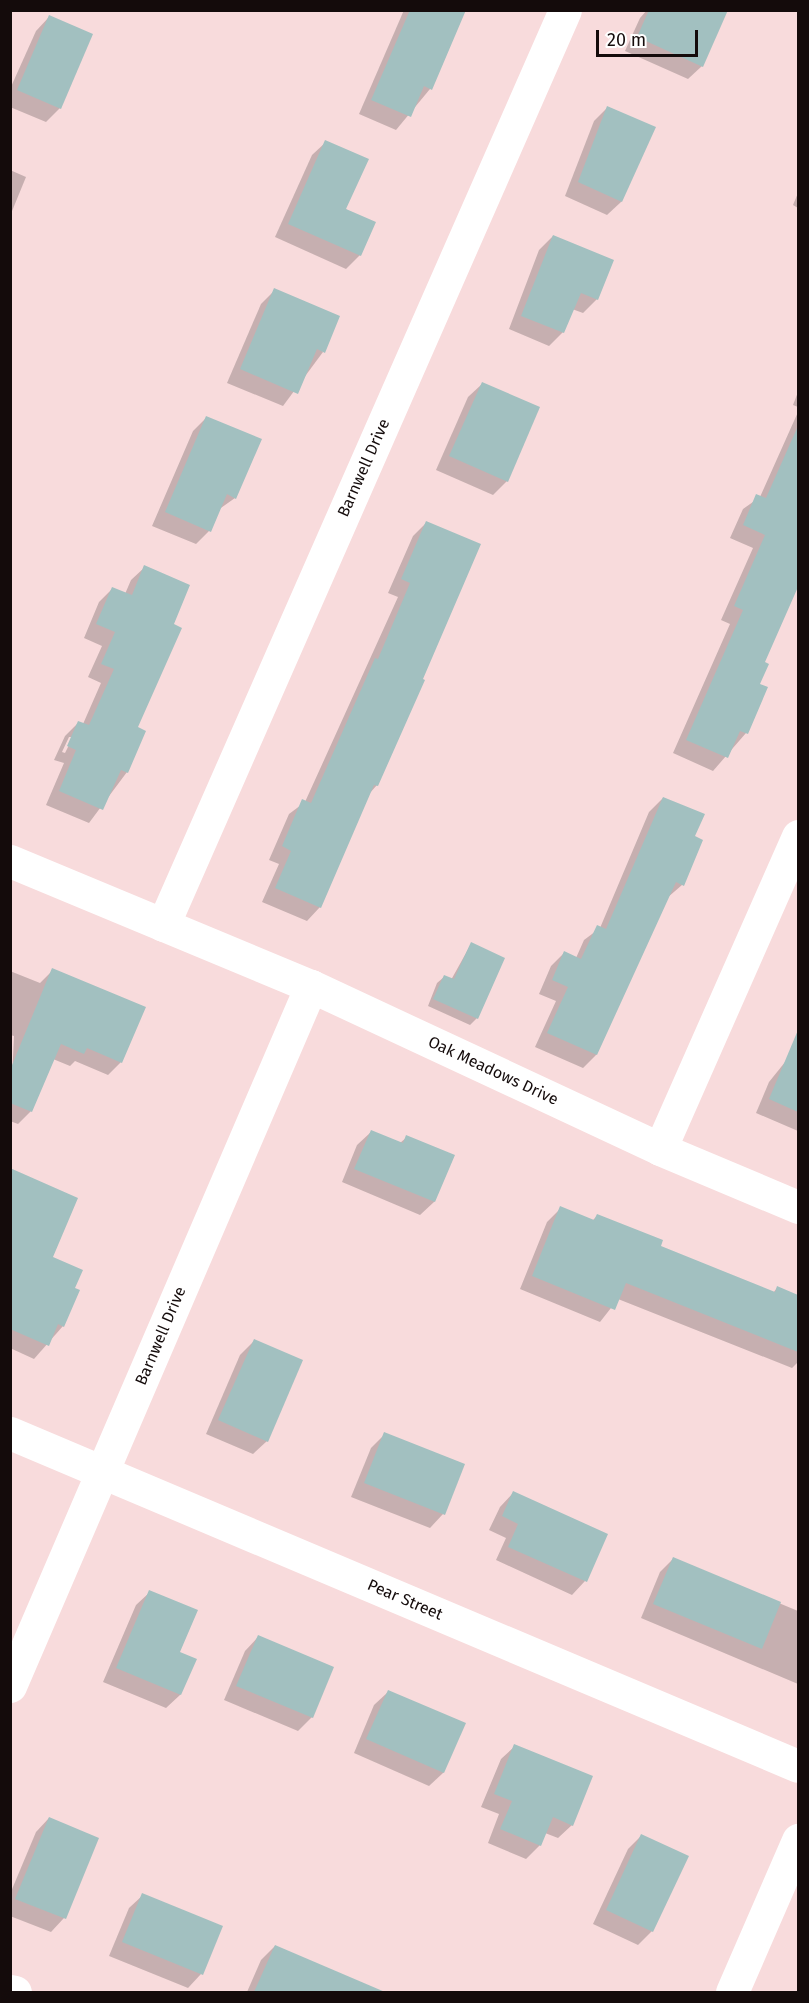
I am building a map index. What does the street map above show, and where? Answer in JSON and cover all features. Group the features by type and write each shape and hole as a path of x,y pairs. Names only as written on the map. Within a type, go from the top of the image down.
{"street":[{"name":"Barnwell Drive","path":"163,925 565,10"},
{"path":"660,1149 798,836"},
{"name":"Oak Meadows Drive","path":"10,861 311,987 660,1149 798,1207"},
{"name":"Barnwell Drive","path":"10,1686 311,987"},
{"name":"Pear Street","path":"10,1433 798,1766"},
{"path":"732,1992 798,1840"},
{"path":"10,1990 15,1992"}],"building":[{"path":"410,10 466,10 432,90 424,86 411,117 371,100"},
{"path":"649,10 728,10 703,67 637,37"},
{"path":"49,15 93,34 61,109 17,90"},
{"path":"607,106 656,127 622,202 578,182"},
{"path":"325,140 369,159 346,209 376,222 361,256 288,224"},
{"path":"553,235 614,260 598,300 581,293 564,333 521,316"},
{"path":"274,288 340,316 325,353 317,349 298,394 240,369"},
{"path":"482,382 540,407 508,482 449,456"},
{"path":"206,416 262,439 236,499 227,494 211,532 165,512"},
{"path":"798,426 798,587 765,662 769,664 760,684 768,687 748,734 740,731 728,758 686,740 743,610 734,606 765,535 743,525 756,494 766,498"},
{"path":"426,521 481,544 423,679 425,680 378,786 374,785 321,908 275,888 291,851 282,846 302,799 311,803 375,658 378,659 410,583 401,579"},
{"path":"144,565 190,585 174,624 182,628 138,727 146,731 128,773 121,770 103,810 59,791 76,750 67,746 78,721 89,725 114,669 101,664 115,632 96,624 112,587 132,595"},
{"path":"663,797 705,814 695,836 703,840 684,886 676,882 597,1055 547,1033 568,987 552,980 564,951 581,959 597,925 606,929"},
{"path":"471,942 505,958 478,1019 433,999 444,975 454,979"},
{"path":"52,968 146,1007 122,1063 87,1048 84,1054 61,1044 32,1112 10,1103 10,1070"},
{"path":"798,1030 798,1112 769,1099"},
{"path":"371,1130 403,1143 406,1135 455,1155 435,1202 354,1169"},
{"path":"10,1168 78,1198 53,1257 83,1270 75,1288 80,1290 64,1327 58,1324 49,1346 10,1329"},
{"path":"560,1206 594,1220 597,1214 663,1240 661,1246 775,1292 777,1286 798,1295 798,1352 626,1283 615,1310 532,1276"},
{"path":"254,1339 303,1360 268,1442 218,1420"},
{"path":"384,1432 465,1464 445,1515 364,1483"},
{"path":"513,1491 608,1534 587,1582 508,1547 518,1524 502,1516"},
{"path":"673,1557 781,1602 762,1649 653,1604"},
{"path":"149,1590 198,1610 180,1652 197,1659 181,1695 116,1668"},
{"path":"258,1635 334,1667 313,1718 236,1686"},
{"path":"388,1690 466,1723 444,1773 366,1739"},
{"path":"514,1744 593,1776 573,1826 553,1817 541,1846 500,1829 512,1801 494,1794"},
{"path":"49,1817 99,1838 66,1919 15,1899"},
{"path":"641,1834 689,1856 653,1932 606,1910"},
{"path":"142,1893 223,1926 203,1975 122,1942"},
{"path":"275,1945 385,1992 254,1992"}]}
